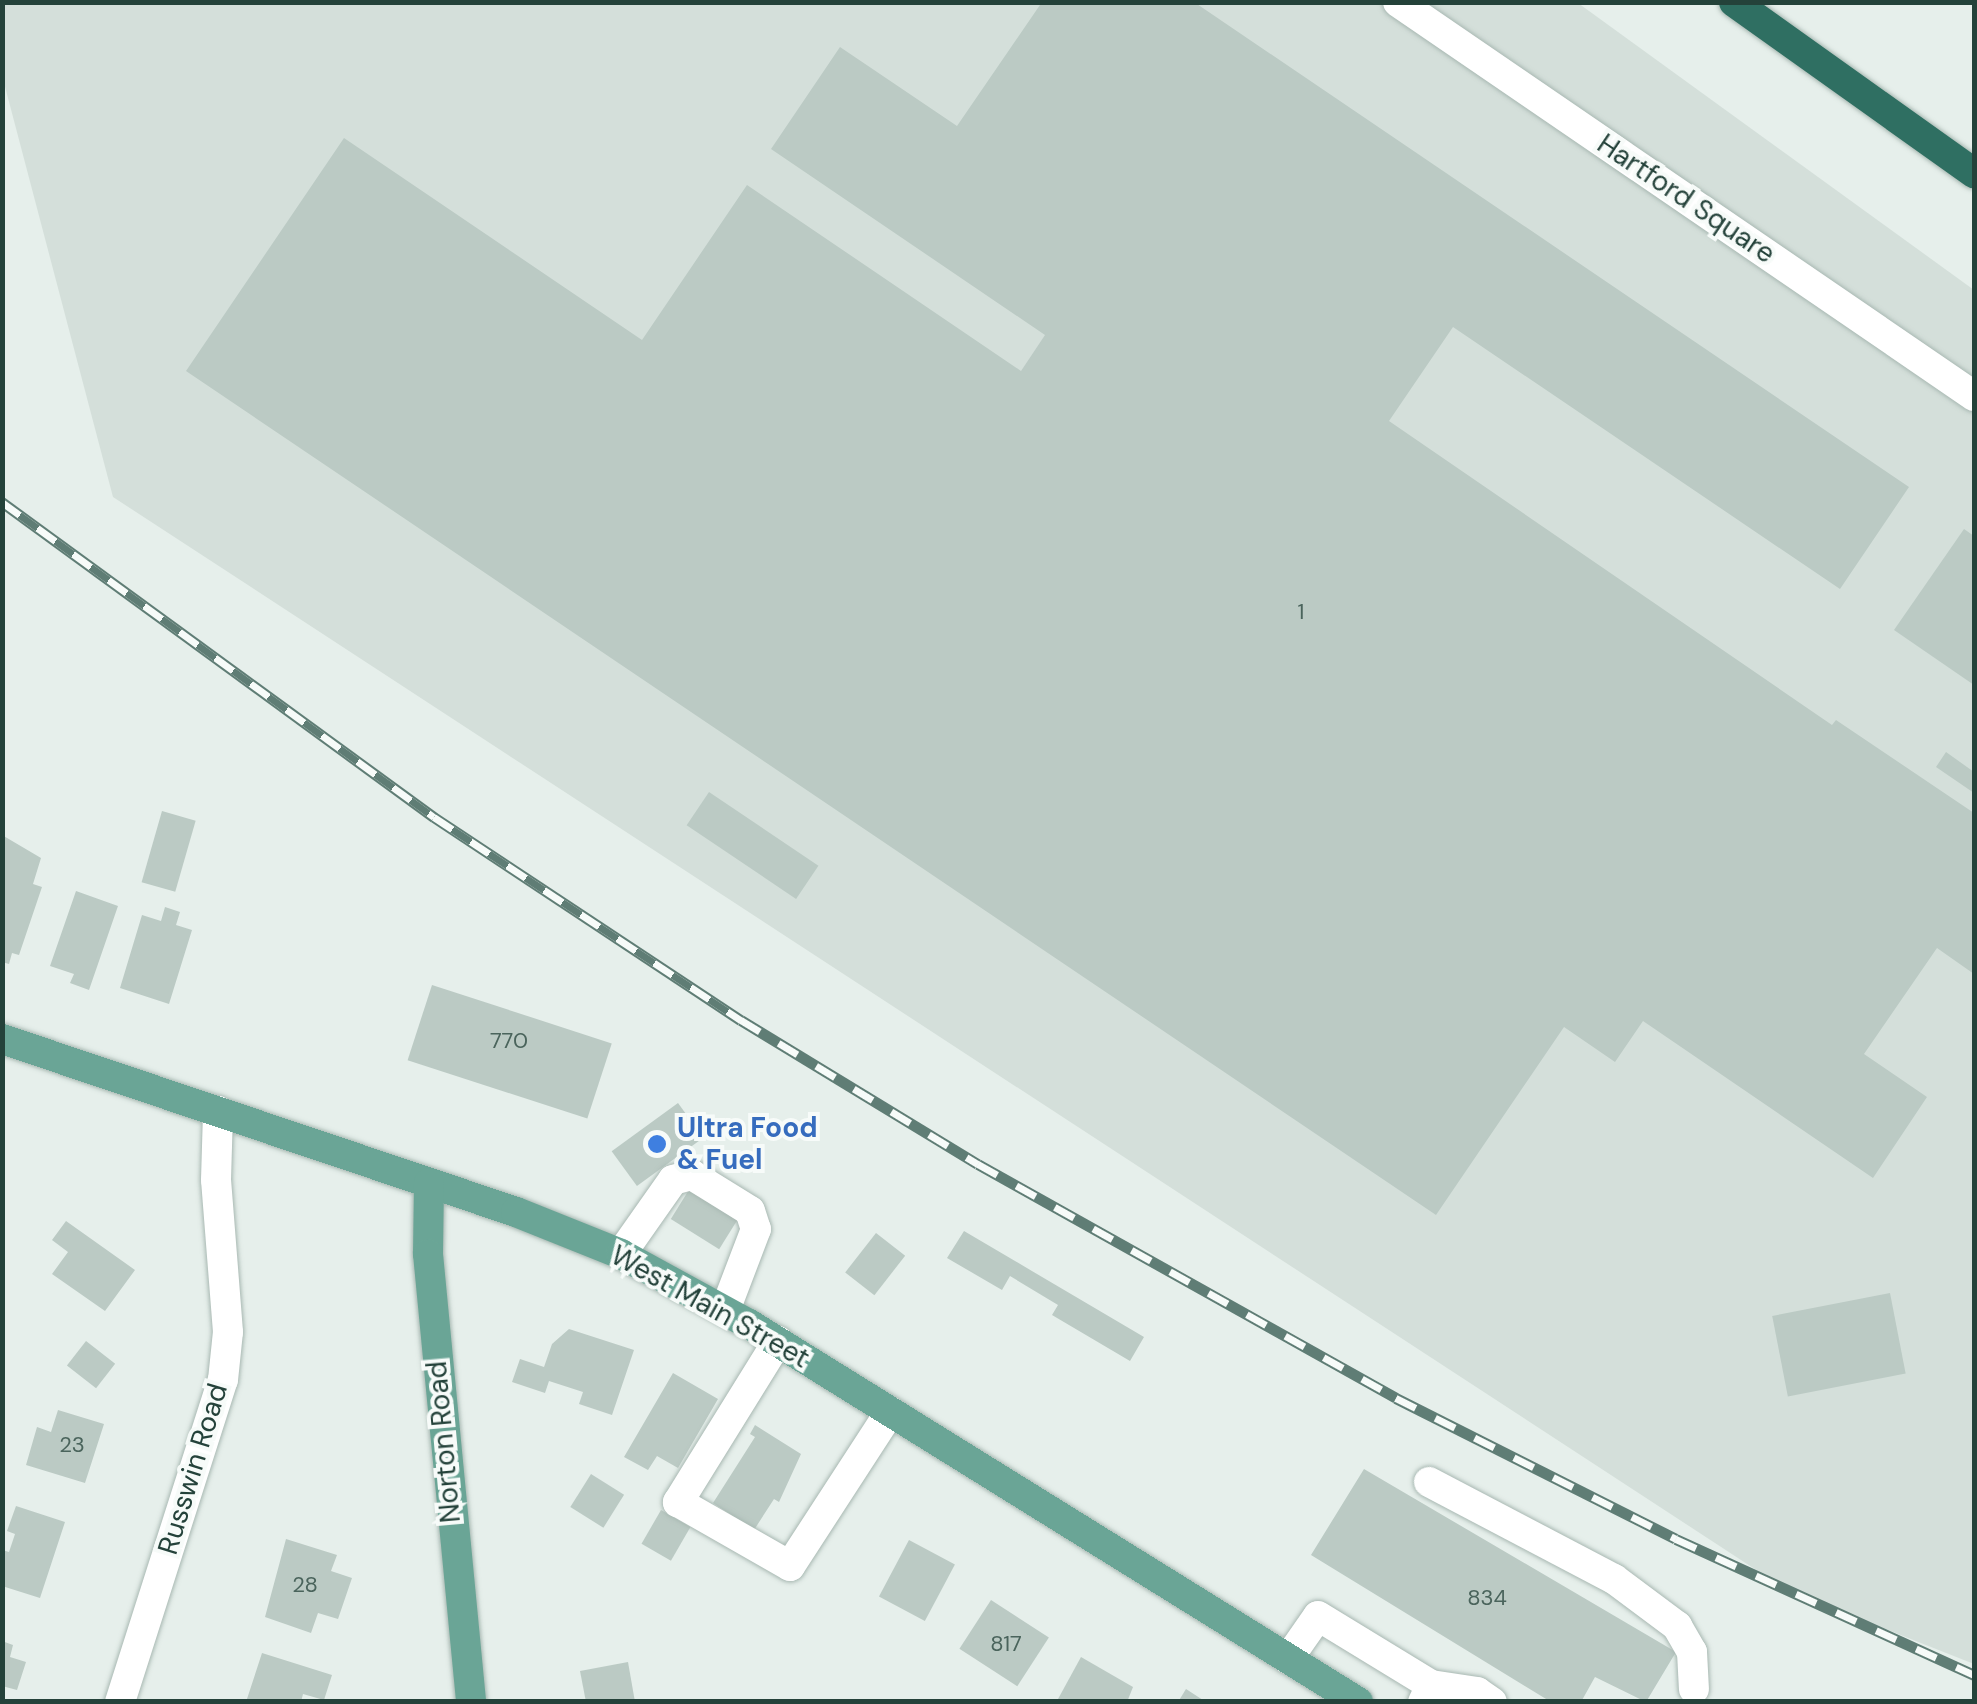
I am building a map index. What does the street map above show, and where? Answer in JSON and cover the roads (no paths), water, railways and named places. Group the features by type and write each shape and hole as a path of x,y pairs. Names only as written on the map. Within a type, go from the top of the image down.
{"highway":[{"path":"1734,2 1974,173"}],"main road":[{"name":"West Main Street","path":"2,1039 429,1182 621,1254 778,1341 1358,1702"},
{"name":"Norton Road","path":"429,1182 428,1254 471,1702"}],"street":[{"name":"Hartford Square","path":"1398,2 1974,396"},
{"name":"Russwin Road","path":"120,1702 223,1380 228,1332 216,1180 218,1111"},
{"path":"621,1254 673,1180 692,1174 750,1211 756,1229 725,1310"},
{"path":"778,1341 678,1502 790,1566 890,1412"},
{"path":"1429,1482 1614,1578 1677,1626 1692,1652 1697,1698"},
{"path":"1288,1659 1318,1616 1427,1693 1477,1692 1492,1702"}],"railway":[{"path":"2,502 434,817 741,1020 978,1164 1396,1398 1676,1539 1974,1675"}],"place":[{"name":"Ultra Food & Fuel","path":"657,1144"}]}
